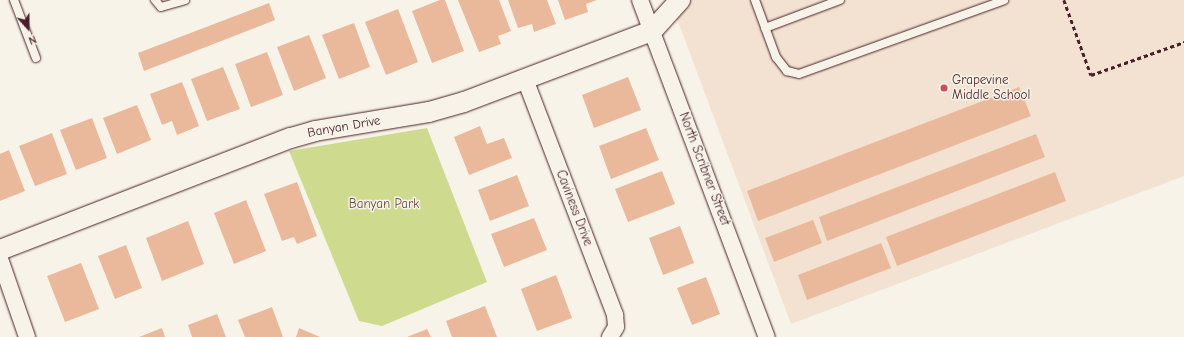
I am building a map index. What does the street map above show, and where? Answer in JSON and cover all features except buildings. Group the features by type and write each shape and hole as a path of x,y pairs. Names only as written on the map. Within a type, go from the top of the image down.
{"street":[{"name":"North Scribner Street","path":"640,0 767,337"},
{"name":"Banyan Drive","path":"0,250 292,138 315,131 429,112 525,79 652,31 680,0"},
{"name":"Caviness Drive","path":"525,79 615,315 616,327 610,337"},
{"path":"0,259 27,337"}],"lane":[{"path":"14,0 36,58"},
{"path":"155,0 161,7 185,0"},
{"path":"755,0 776,57 787,71 799,74 1004,0"},
{"path":"765,28 840,0"}],"path":[{"path":"1064,0 1091,75 1184,42"}],"shaded area":[{"name":"Grapevine Middle School","path":"670,0 1184,0 1184,176 791,324"}],"green space":[{"name":"Banyan Park","path":"427,128 487,282 382,326 359,321 289,151"}],"place":[{"name":"Grapevine Middle School","path":"944,88"}]}
